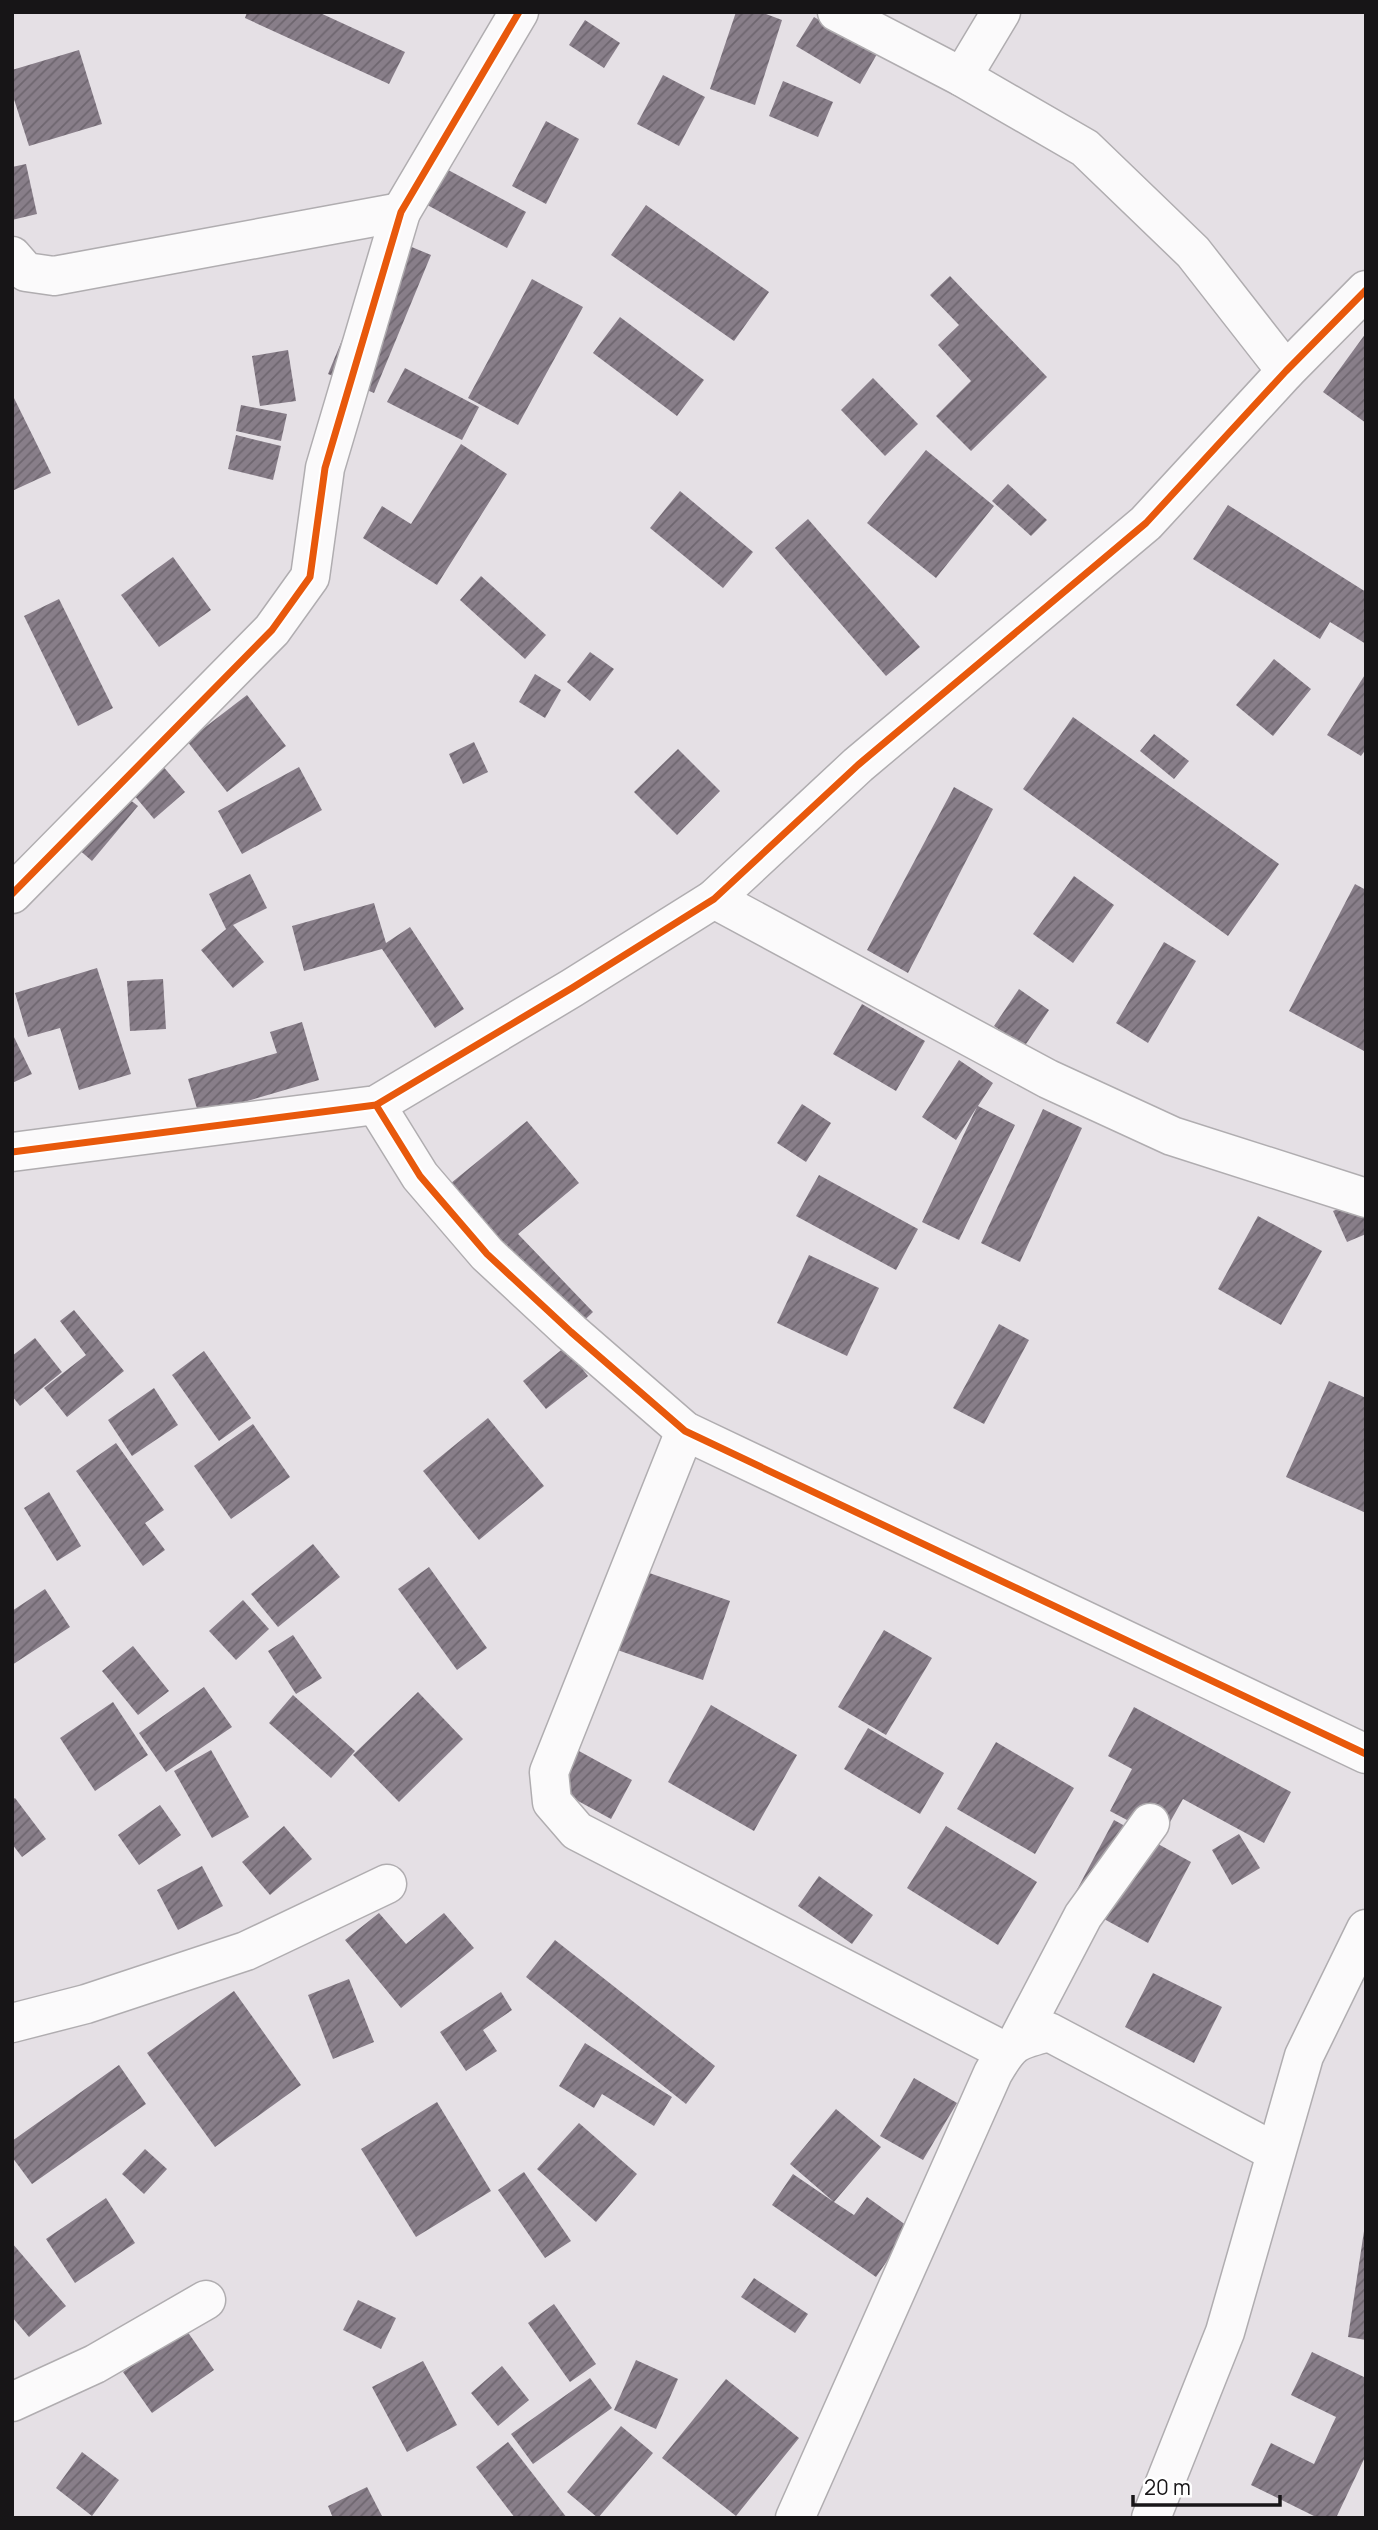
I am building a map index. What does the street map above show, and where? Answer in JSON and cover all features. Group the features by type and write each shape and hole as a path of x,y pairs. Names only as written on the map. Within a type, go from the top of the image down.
{"street":[{"path":"12,894 272,630 310,577 325,468 401,212 519,12"},
{"path":"837,12 962,77 1085,148 1193,252 1286,371"},
{"path":"962,77 1001,12"},
{"path":"12,256 26,272 54,276 401,212"},
{"path":"12,1152 376,1105 714,899 858,765 1146,523 1286,371 1366,290"},
{"path":"714,899 1048,1079 1172,1136 1366,1198"},
{"path":"376,1105 420,1175 487,1254 571,1332 685,1431 1366,1754"},
{"path":"685,1431 549,1773 552,1802 577,1831 1012,2046 1049,2032 1275,2152"},
{"path":"795,2518 993,2073 1012,2046 1083,1916 1150,1823"},
{"path":"12,2023 86,2004 246,1951 387,1884"},
{"path":"1151,2518 1225,2332 1304,2056 1366,1929"},
{"path":"12,2402 94,2364 206,2300"}],"building":[{"path":"247,12 318,12 405,52 389,84 245,18"},
{"path":"736,12 761,12 782,20 755,105 710,89"},
{"path":"814,17 877,54 860,84 796,46"},
{"path":"585,20 620,43 604,68 569,45"},
{"path":"79,50 102,124 29,146 12,93 12,70"},
{"path":"663,75 705,97 679,146 637,124"},
{"path":"783,81 833,102 818,137 769,116"},
{"path":"546,121 579,139 546,204 512,186"},
{"path":"424,157 526,212 507,248 405,193"},
{"path":"26,164 37,214 12,220 12,167"},
{"path":"646,205 769,292 734,341 611,255"},
{"path":"385,236 431,255 374,393 328,374"},
{"path":"950,276 1047,377 971,451 936,416 971,381 938,345 959,325 930,295"},
{"path":"532,279 583,307 518,425 468,398"},
{"path":"620,317 704,380 677,416 593,353"},
{"path":"1366,333 1366,423 1323,392"},
{"path":"288,350 296,401 260,406 252,356"},
{"path":"405,368 479,407 462,440 387,402"},
{"path":"873,378 918,424 885,456 841,410"},
{"path":"12,394 51,473 12,491"},
{"path":"241,405 287,414 281,441 236,431"},
{"path":"236,435 281,446 273,480 228,469"},
{"path":"461,444 507,474 437,585 363,538 382,506 411,524"},
{"path":"926,450 994,506 936,578 867,523"},
{"path":"1008,484 1047,520 1031,536 992,501"},
{"path":"680,491 753,552 723,588 650,528"},
{"path":"1228,505 1366,592 1366,644 1330,622 1320,639 1193,559"},
{"path":"808,519 920,647 886,676 775,548"},
{"path":"173,557 211,610 159,647 121,595"},
{"path":"481,576 546,635 525,659 460,600"},
{"path":"59,599 113,708 78,726 24,616"},
{"path":"590,652 614,669 590,701 567,682"},
{"path":"1274,659 1311,689 1273,736 1236,705"},
{"path":"1366,673 1366,749 1361,756 1327,735"},
{"path":"535,674 561,690 545,718 519,702"},
{"path":"247,695 286,746 227,792 187,741"},
{"path":"1073,717 1279,864 1228,936 1023,789"},
{"path":"1154,734 1189,761 1174,779 1140,751"},
{"path":"474,742 488,772 463,784 449,754"},
{"path":"678,749 720,791 677,835 634,792"},
{"path":"149,750 185,792 154,819 118,776"},
{"path":"299,767 322,810 242,854 218,811"},
{"path":"107,782 138,806 92,861 62,835"},
{"path":"954,787 993,809 908,973 867,950"},
{"path":"250,874 267,908 233,925 264,962 233,988 201,950 231,925 226,929 209,894"},
{"path":"1074,876 1114,905 1073,963 1033,934"},
{"path":"1355,884 1366,890 1366,1052 1289,1011"},
{"path":"374,903 386,943 410,927 464,1009 435,1028 382,949 304,971 292,926"},
{"path":"1164,942 1196,961 1148,1043 1116,1023"},
{"path":"97,968 131,1074 79,1090 60,1028 28,1037 15,993"},
{"path":"163,979 166,1029 130,1031 127,981"},
{"path":"1019,989 1049,1010 1024,1047 994,1026"},
{"path":"862,1004 925,1041 896,1091 833,1054"},
{"path":"302,1022 319,1080 199,1115 188,1079 277,1053 270,1032"},
{"path":"12,1033 32,1074 12,1083"},
{"path":"959,1060 993,1083 978,1106 1015,1125 959,1240 922,1222 977,1107 956,1140 922,1117"},
{"path":"802,1104 831,1123 806,1162 777,1143"},
{"path":"1043,1109 1082,1128 1020,1262 981,1243"},
{"path":"527,1121 579,1183 518,1234 593,1312 569,1335 493,1257 508,1243 496,1251 445,1188"},
{"path":"819,1175 918,1229 896,1270 796,1216"},
{"path":"1366,1197 1366,1234 1347,1242 1333,1211"},
{"path":"1258,1216 1322,1251 1281,1325 1218,1289"},
{"path":"809,1255 879,1288 847,1356 777,1323"},
{"path":"74,1310 124,1371 67,1417 44,1388 86,1355 60,1321"},
{"path":"999,1324 1029,1340 984,1424 953,1408"},
{"path":"35,1338 62,1372 20,1406 12,1396 12,1356"},
{"path":"565,1347 588,1376 546,1409 523,1381"},
{"path":"204,1351 251,1418 219,1441 172,1375"},
{"path":"1329,1381 1366,1398 1366,1513 1286,1477"},
{"path":"154,1388 178,1425 132,1456 108,1420"},
{"path":"488,1418 544,1486 479,1540 423,1471"},
{"path":"253,1424 290,1477 231,1519 194,1466"},
{"path":"116,1443 164,1510 145,1523 165,1550 143,1566 76,1471"},
{"path":"49,1492 81,1546 57,1561 24,1508"},
{"path":"313,1544 340,1577 278,1627 251,1594"},
{"path":"429,1567 487,1648 457,1670 398,1589"},
{"path":"632,1567 730,1601 703,1680 606,1646"},
{"path":"45,1589 70,1627 12,1665 12,1611"},
{"path":"243,1600 269,1629 236,1660 209,1631"},
{"path":"884,1630 932,1658 886,1735 838,1707"},
{"path":"293,1635 322,1678 296,1694 268,1651"},
{"path":"133,1646 169,1691 138,1715 102,1671"},
{"path":"204,1687 232,1727 166,1772 139,1733"},
{"path":"418,1692 463,1739 399,1802 353,1755"},
{"path":"293,1695 355,1751 331,1778 269,1723"},
{"path":"113,1702 148,1755 95,1791 60,1738"},
{"path":"711,1705 797,1755 754,1831 668,1782"},
{"path":"1134,1707 1291,1792 1264,1843 1183,1799 1161,1838 1110,1811 1132,1769 1108,1756"},
{"path":"868,1728 944,1773 920,1814 844,1769"},
{"path":"557,1739 632,1780 611,1819 536,1778"},
{"path":"996,1742 1074,1788 1035,1854 957,1809"},
{"path":"211,1750 249,1817 212,1838 174,1771"},
{"path":"15,1798 46,1839 22,1857 12,1844 12,1800"},
{"path":"160,1805 181,1835 139,1865 118,1835"},
{"path":"1114,1820 1191,1862 1148,1943 1071,1901"},
{"path":"284,1826 312,1859 270,1895 242,1862"},
{"path":"946,1826 1037,1882 998,1945 907,1888"},
{"path":"1239,1834 1260,1868 1232,1885 1212,1850"},
{"path":"202,1866 223,1906 178,1930 157,1890"},
{"path":"819,1876 873,1915 852,1944 798,1906"},
{"path":"379,1913 406,1944 444,1913 474,1948 401,2008 345,1940"},
{"path":"555,1940 715,2066 686,2104 526,1977"},
{"path":"1153,1973 1222,2007 1194,2063 1125,2027"},
{"path":"349,1979 374,2042 333,2059 308,1995"},
{"path":"234,1991 301,2085 215,2147 147,2053"},
{"path":"501,1992 512,2010 483,2030 497,2051 466,2071 440,2032"},
{"path":"585,2043 672,2097 654,2126 602,2094 594,2108 559,2086"},
{"path":"119,2065 146,2104 32,2184 12,2157 12,2141"},
{"path":"914,2078 957,2103 923,2160 880,2136"},
{"path":"437,2102 491,2191 416,2237 361,2149"},
{"path":"836,2109 881,2147 834,2202 790,2164"},
{"path":"579,2123 637,2174 596,2222 537,2169"},
{"path":"145,2149 167,2169 144,2194 122,2174"},
{"path":"524,2172 571,2241 545,2258 498,2190"},
{"path":"793,2174 854,2215 867,2197 910,2228 876,2277 772,2205"},
{"path":"106,2198 135,2243 75,2283 46,2239"},
{"path":"1366,2231 1366,2340 1348,2337"},
{"path":"12,2243 66,2306 29,2337 12,2317"},
{"path":"754,2278 808,2314 795,2333 741,2297"},
{"path":"358,2300 396,2318 381,2349 343,2330"},
{"path":"554,2304 596,2364 570,2382 528,2323"},
{"path":"185,2328 214,2370 152,2413 123,2372"},
{"path":"1312,2352 1366,2378 1366,2455 1336,2518 1318,2518 1251,2485 1271,2443 1314,2464 1336,2417 1291,2395"},
{"path":"636,2360 678,2379 656,2429 614,2410"},
{"path":"423,2361 457,2425 407,2452 372,2387"},
{"path":"502,2366 529,2400 498,2426 471,2393"},
{"path":"590,2378 612,2408 533,2464 511,2434"},
{"path":"726,2379 799,2438 736,2516 662,2458"},
{"path":"621,2426 653,2453 598,2518 567,2492"},
{"path":"508,2442 567,2518 515,2518 476,2467"},
{"path":"82,2452 119,2480 92,2516 56,2488"},
{"path":"367,2487 383,2518 333,2518 328,2506"}],"cycle path":[{"path":"12,894 272,630 310,577 325,468 401,212 519,12"},
{"path":"12,1152 376,1105 714,899 858,765 1146,523 1286,371 1366,290"},
{"path":"376,1105 420,1176 487,1254 571,1332 685,1431 1366,1754"}]}
